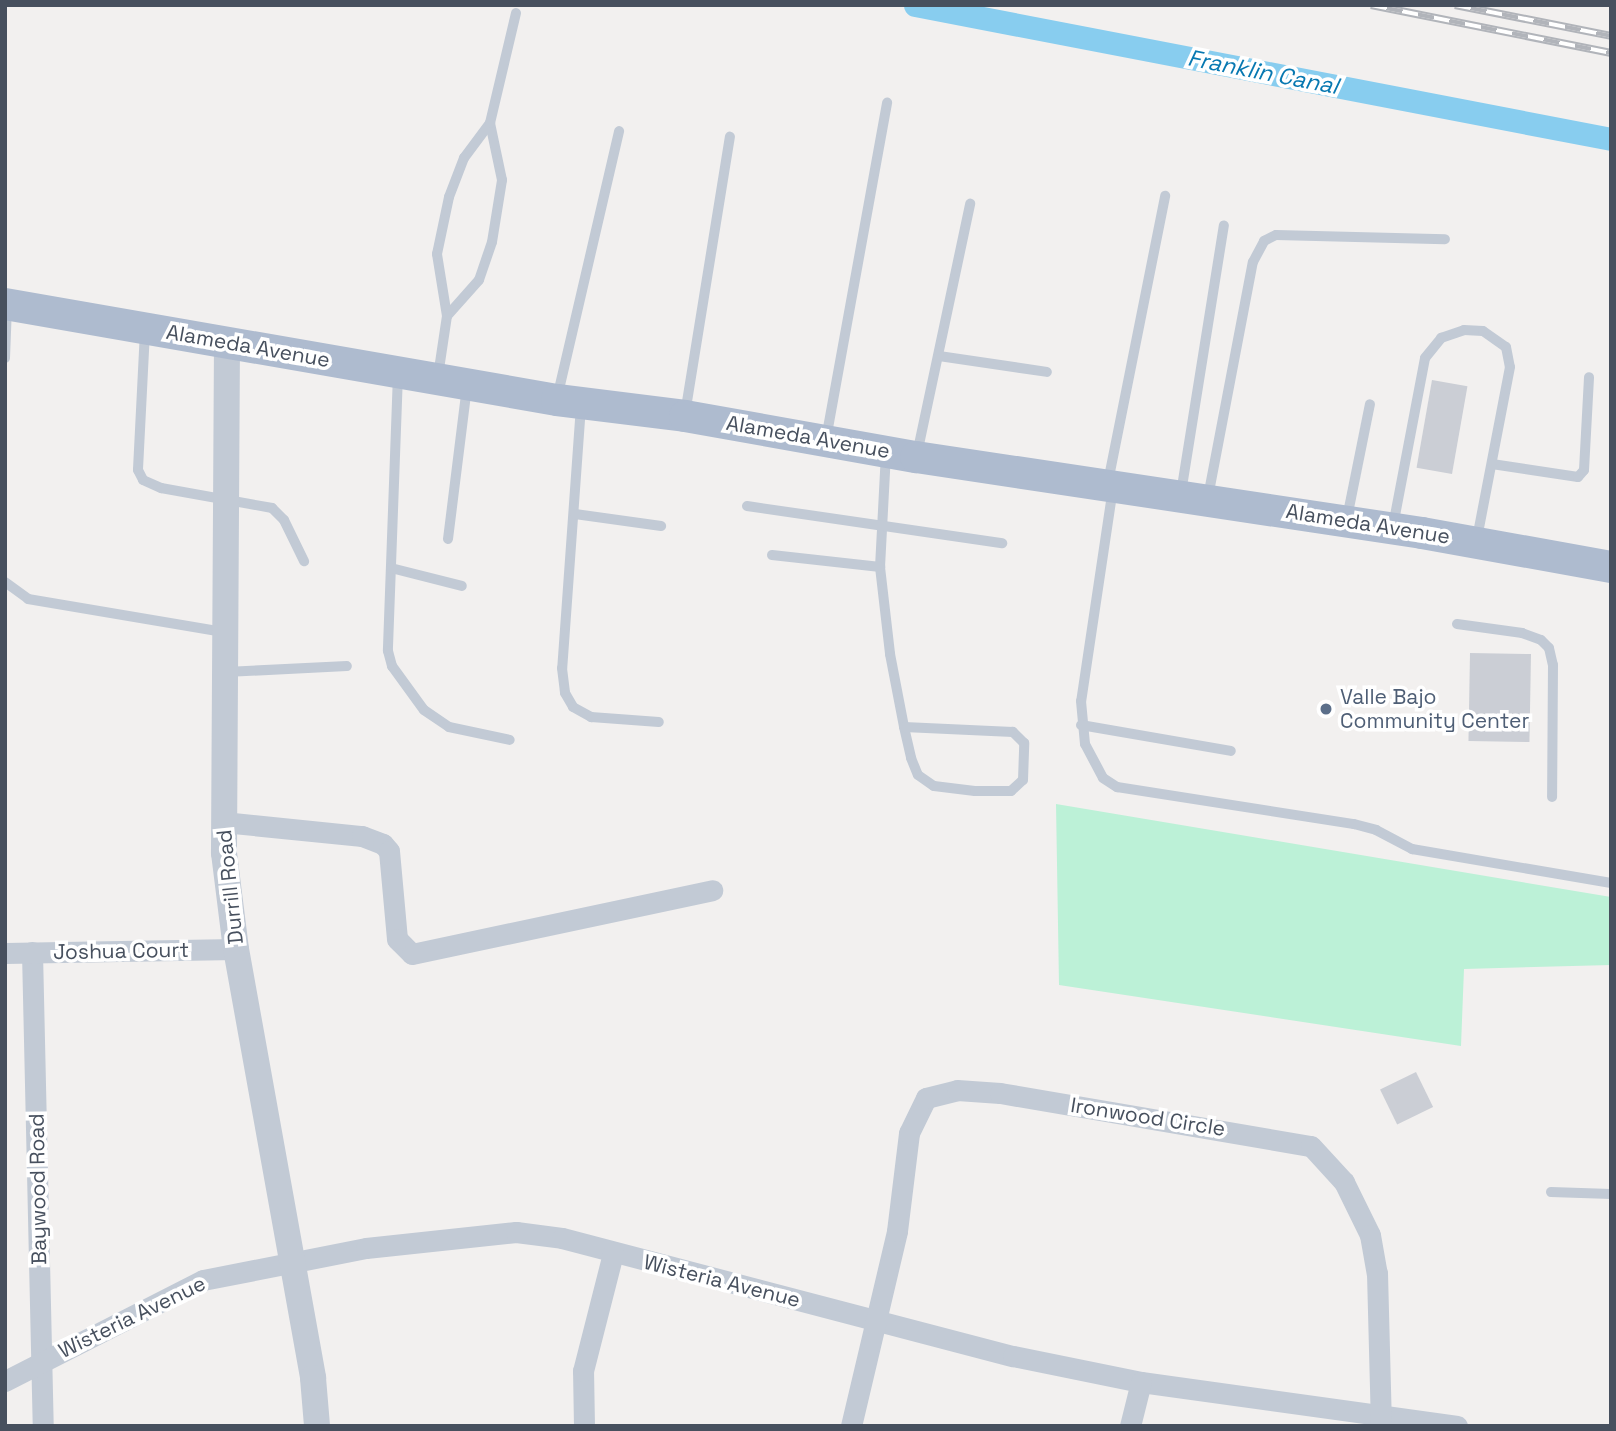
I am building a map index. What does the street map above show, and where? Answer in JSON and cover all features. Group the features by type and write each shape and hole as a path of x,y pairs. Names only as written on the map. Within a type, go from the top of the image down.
{"main road":[{"name":"Alameda Avenue","path":"6,305 569,402 685,416 901,454 1476,541 1611,567"}],"street":[{"name":"Durrill Road","path":"227,342 223,822 236,949 294,1262 317,1426"},
{"path":"223,822 362,836 389,851 397,939 412,954 712,890"},
{"name":"Joshua Court","path":"5,953 236,949"},
{"name":"Baywood Road","path":"32,952 43,1426"},
{"name":"Ironwood Circle","path":"851,1426 879,1322 897,1231 909,1133 920,1105 936,1093 1000,1093 1311,1146 1328,1160 1370,1235 1377,1273 1381,1421"},
{"name":"Wisteria Avenue","path":"5,1381 203,1280 294,1262 494,1232 562,1238 879,1322 1141,1382 1381,1421 1457,1426"},
{"path":"584,1426 583,1371 614,1253"},
{"path":"1130,1426 1141,1382"}],"lane":[{"path":"448,539 452,382 447,316 437,254 449,197 464,158 490,123 516,13"},
{"path":"826,439 887,102"},
{"path":"447,316 479,280 492,242 502,180 490,123"},
{"path":"619,131 569,402 575,514 562,668 565,693 573,707 591,717 659,722"},
{"path":"685,416 730,137"},
{"path":"1165,197 1110,485 1081,701 1082,725 1091,762 1103,778 1117,787 1354,824 1376,830 1412,849 1611,883"},
{"path":"904,727 1013,732 1024,743 1023,780 1011,792 934,786 918,775 904,727 880,567 883,526 901,454 939,356 970,204"},
{"path":"1194,498 1224,225"},
{"path":"1194,498 1253,261 1264,241 1276,235 1445,239"},
{"path":"5,358 6,305"},
{"path":"145,328 138,470 149,485 279,513 304,561"},
{"path":"1392,528 1425,358 1441,338 1464,330 1483,331 1506,347 1510,367 1476,541"},
{"path":"939,356 1047,372"},
{"path":"398,371 388,650 403,686 424,710 449,727 510,740"},
{"path":"1492,464 1578,477 1584,470 1589,377"},
{"path":"1347,521 1370,404"},
{"path":"747,506 1002,543"},
{"path":"575,514 661,526"},
{"path":"772,555 880,567"},
{"path":"390,568 462,586"},
{"path":"5,582 29,598 223,632"},
{"path":"1457,624 1522,633 1541,639 1549,648 1553,665 1552,796"},
{"path":"223,672 347,666"},
{"path":"1082,725 1231,751"},
{"path":"1551,1192 1611,1194"}],"green space":[{"path":"1056,804 1611,897 1611,965 1464,969 1461,1046 1059,985"}],"building":[{"path":"1432,380 1467,386 1452,474 1417,468"},
{"path":"1470,653 1531,654 1529,742 1468,741"},
{"path":"1416,1072 1433,1107 1397,1125 1380,1090"}],"waterway":[{"name":"Franklin Canal","path":"915,5 1611,139"}],"railway":[{"path":"1371,5 1611,53"},
{"path":"1455,5 1611,36"}],"place":[{"name":"Valle Bajo Community Center","path":"1326,709"}]}
